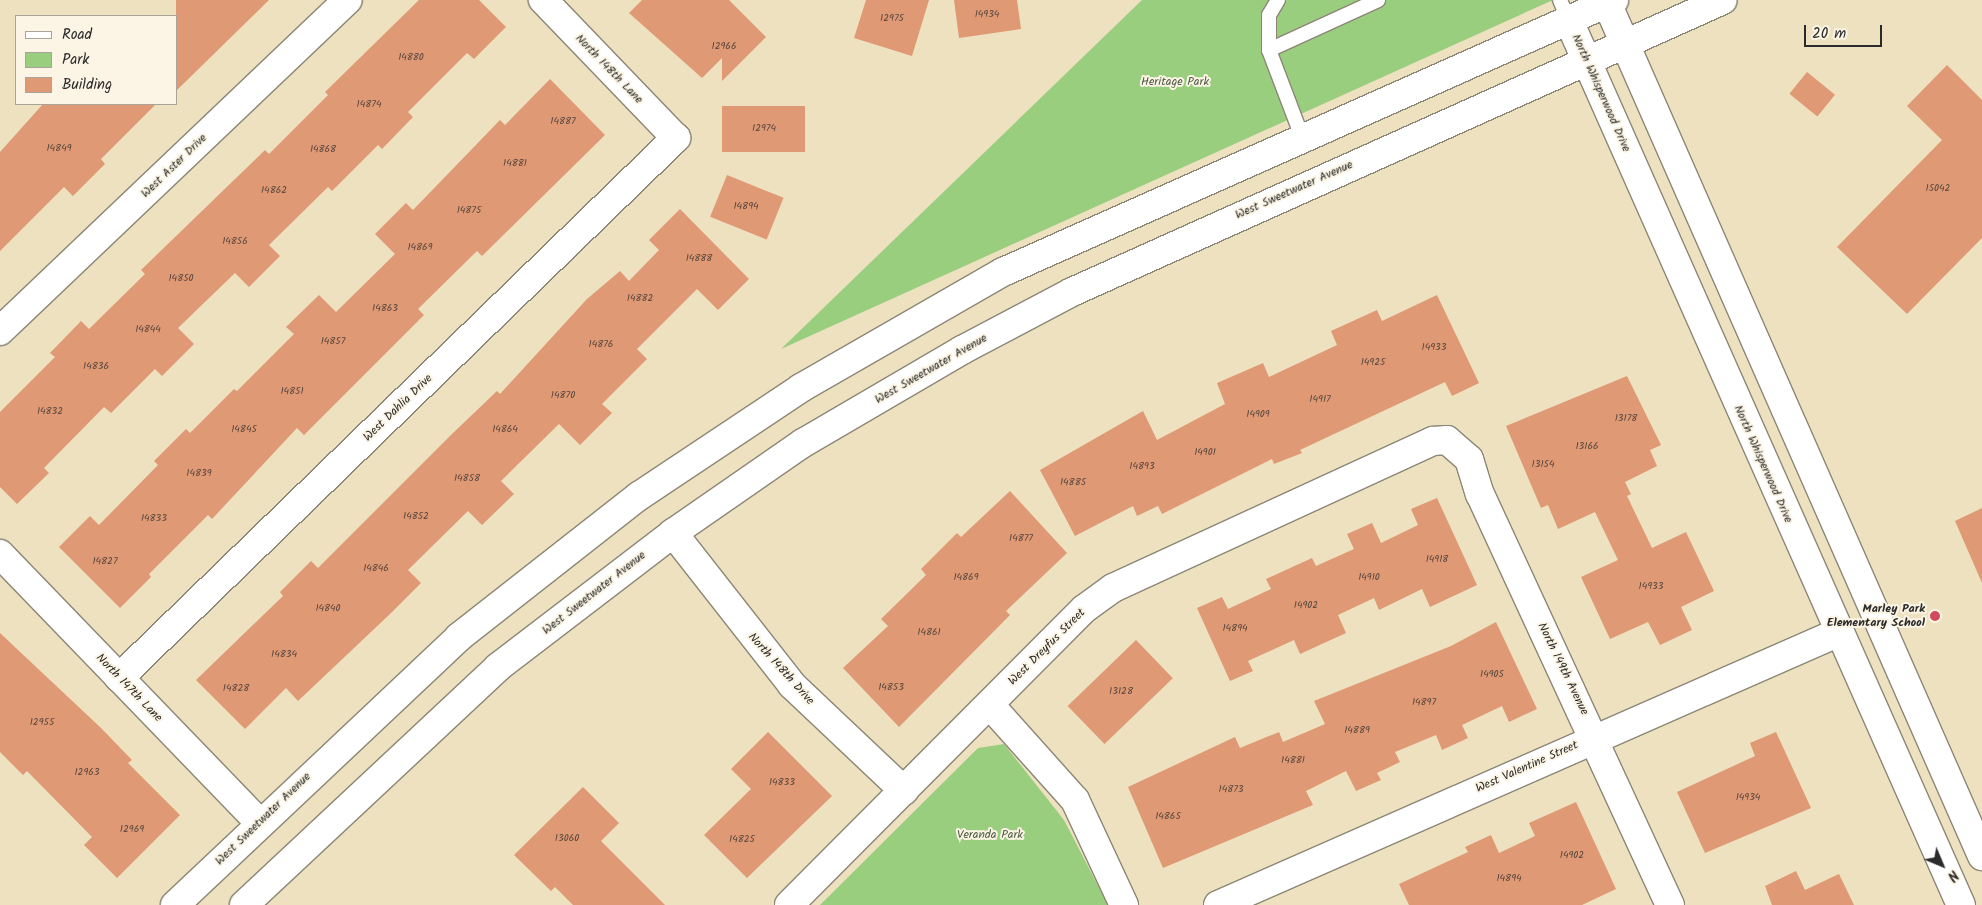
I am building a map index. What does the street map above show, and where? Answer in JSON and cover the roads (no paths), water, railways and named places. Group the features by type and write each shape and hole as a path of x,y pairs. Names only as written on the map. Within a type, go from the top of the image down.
{"street":[{"name":"West Aster Drive","path":"0,331 347,0"},
{"name":"North 148th Lane","path":"543,0 676,138"},
{"name":"West Sweetwater Avenue","path":"244,905 498,667 673,533 803,443 1072,292 1722,0"},
{"name":"West Sweetwater Avenue","path":"175,905 259,822 459,637 639,496 731,432 866,349 1003,272 1302,137 1565,10 1609,1"},
{"path":"1609,1 1624,45 1982,856"},
{"name":"North Whisperwood Drive","path":"1565,10 1837,633 1961,905"},
{"name":"West Dahlia Drive","path":"119,678 676,138"},
{"name":"West Dreyfus Street","path":"789,905 1084,609 1113,588 1433,442 1447,440"},
{"name":"North 149th Avenue","path":"1447,440 1469,459 1480,494 1596,737 1670,905"},
{"name":"North 148th Drive","path":"673,533 792,685 904,790"},
{"name":"North 147th Lane","path":"0,554 259,822"},
{"name":"West Valentine Street","path":"1218,905 1596,737 1837,633"},
{"path":"990,705 1075,800 1124,905"}],"lane":[{"path":"1278,0 1269,16 1269,50 1302,137"},
{"path":"1269,50 1378,0"}],"place":[{"name":"Marley Park Elementary School","path":"1935,616"}],"park label":[{"name":"Heritage Park","path":"1175,82"},
{"name":"Veranda Park","path":"990,835"}]}
